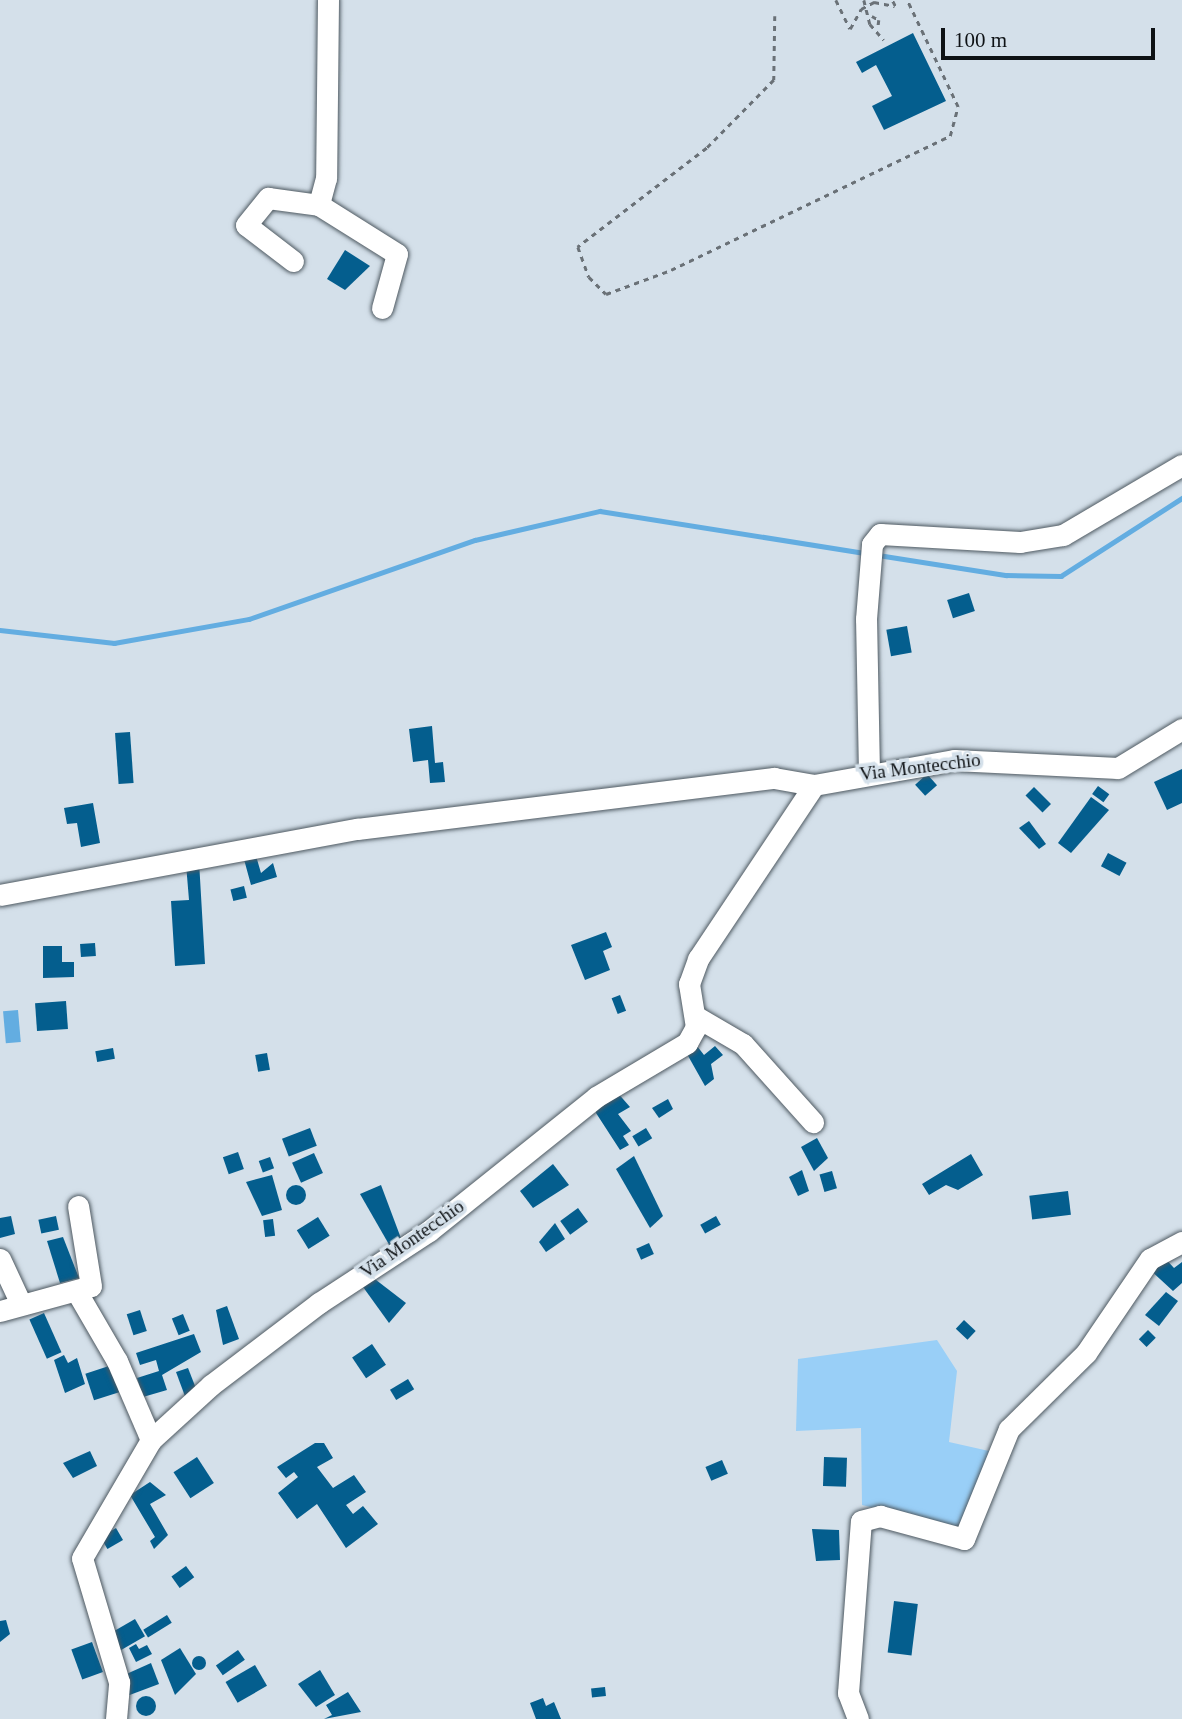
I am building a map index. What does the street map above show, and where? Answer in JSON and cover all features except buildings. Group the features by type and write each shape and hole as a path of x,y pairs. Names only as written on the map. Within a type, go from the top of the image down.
{"street":[{"path":"318,205 326,178 328,0"},
{"path":"293,261 246,225 268,198 318,205 397,254 382,308"},
{"path":"869,773 868,581 872,544 886,532 1020,542 1063,535 1182,465"},
{"name":"Via Montecchio","path":"0,895 357,830 775,778 814,785 869,773 998,758 1070,770 1118,768 1182,729"},
{"path":"813,1122 743,1044 695,1016 690,984 698,959 814,785"},
{"name":"Via Montecchio","path":"116,1719 119,1682 82,1558 151,1440 233,1369 429,1231 596,1097 677,1051 692,1035 695,1016"},
{"path":"0,1311 21,1304 78,1294 94,1281 78,1206"},
{"path":"858,1719 848,1693 860,1521 880,1516 953,1539 970,1533 1009,1429 1086,1353 1150,1259 1182,1241"},
{"path":"0,1259 21,1304"},
{"path":"78,1294 117,1361 151,1440"}],"path":[{"path":"836,0 850,29 867,6"},
{"path":"864,0 872,16 879,20 878,28 884,40"},
{"path":"867,6 895,6 892,0"},
{"path":"775,16 774,80 707,148 578,247 589,277 606,294 650,280 950,136 958,107 907,0"},
{"path":"872,16 870,24 878,28"}],"shaded area":[{"path":"18,1010 21,1042 6,1043 3,1011"},
{"path":"937,1340 957,1371 949,1442 989,1451 963,1530 862,1505 861,1428 796,1431 798,1359"}],"waterway":[{"path":"878,555 1006,575 1061,576 1182,498"},
{"path":"0,630 114,643 249,619 475,540 600,511 866,553"}]}
